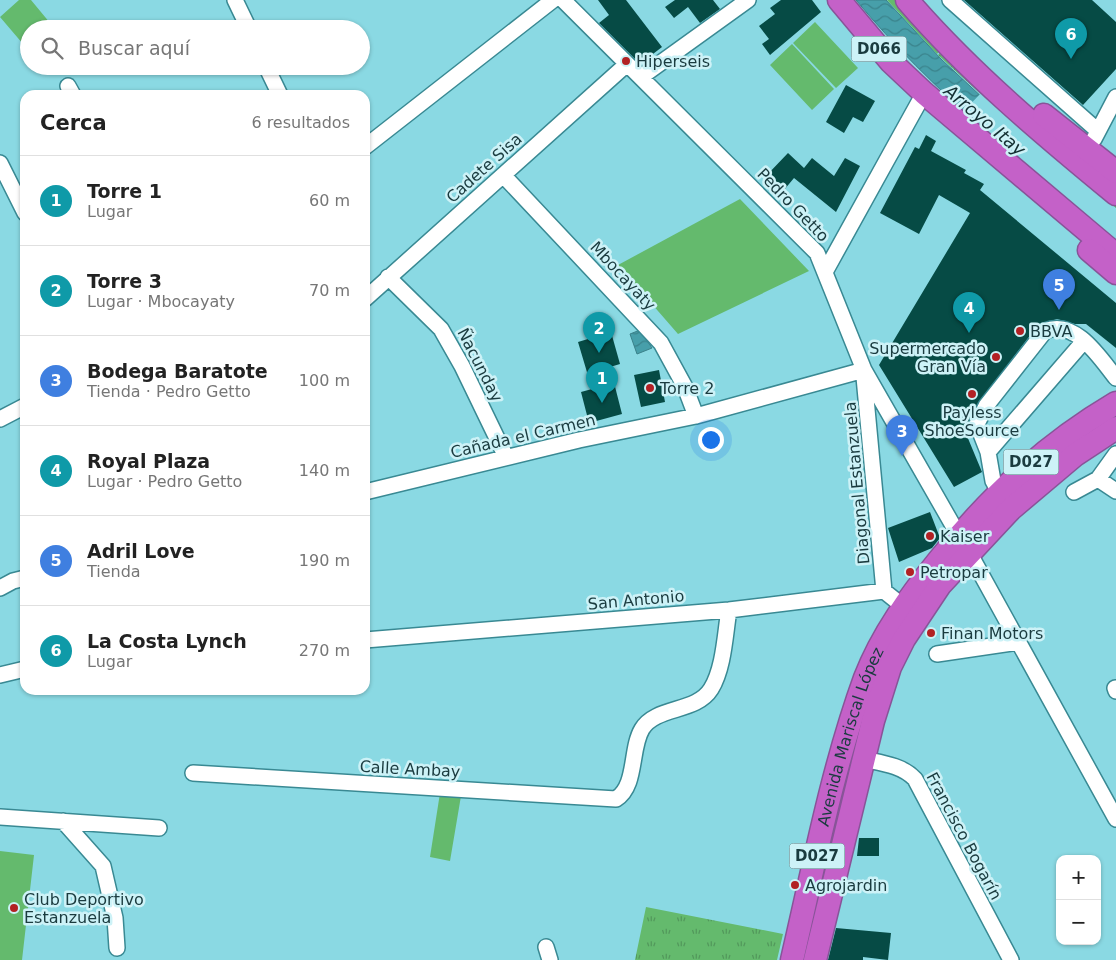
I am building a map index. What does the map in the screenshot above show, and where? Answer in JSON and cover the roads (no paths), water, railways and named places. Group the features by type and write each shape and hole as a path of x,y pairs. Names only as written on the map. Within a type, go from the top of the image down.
{"highway":[{"name":"D066","path":"839,0 891,62 924,93 1116,255"},
{"name":"D066","path":"907,0 932,30 994,89 1116,194"},
{"path":"994,89 1014,94 1094,140 1116,172"},
{"path":"962,126 1011,184 1116,273"},
{"name":"D027","path":"964,545 999,492 1064,436 1116,403"},
{"name":"D027","path":"964,545 994,526 1075,454 1112,436"},
{"name":"Avenida Mariscal López","path":"792,960 841,753 866,677 885,635 904,607 964,545"},
{"name":"Avenida Mariscal López","path":"815,960 863,759 890,668 904,639 964,545"}],"street":[{"path":"235,0 245,20"},
{"path":"370,143 553,0"},
{"name":"Pedro Getto","path":"563,0 817,253 864,370 1114,811"},
{"path":"641,77 748,0"},
{"path":"950,0 1094,140 1116,97"},
{"name":"Cadete Sisa","path":"370,294 627,64"},
{"path":"270,75 278,90"},
{"path":"825,272 924,93"},
{"path":"0,163 20,203"},
{"name":"Mbocayaty","path":"503,175 661,343 685,387 696,416"},
{"name":"Ñacunday","path":"388,277 441,329 462,366 506,457"},
{"path":"999,492 993,481 988,452 978,429 980,417 1018,364 1045,331 1056,326 1070,330 1084,340 1116,378"},
{"path":"988,452 1084,340"},
{"name":"Cañada el Carmen","path":"370,491 506,457 696,416 864,370"},
{"name":"Diagonal Estanzuela","path":"864,370 884,592"},
{"path":"0,419 20,409"},
{"path":"1074,492 1098,479 1116,454"},
{"path":"1098,479 1116,491"},
{"path":"0,588 12,581 20,579"},
{"path":"884,592 904,607"},
{"name":"San Antonio","path":"370,640 729,610 884,592"},
{"name":"Calle Ambay","path":"192,773 616,799 624,794 643,727 657,717 696,702 711,690 719,667 729,610"},
{"path":"937,654 1019,642"},
{"path":"0,675 20,669"},
{"name":"Francisco Bogarín","path":"863,759 900,768 908,772 915,779 1011,960"},
{"path":"0,817 159,828"},
{"path":"63,821 103,866 115,918 117,948"}],"water":[{"name":"Arroyo Itay","path":"856,0 886,0 941,59 1029,141 1116,243 948,97 885,34"},
{"path":"640,330 652,348 637,354 630,334"}],"place":[{"name":"La Costa Lynch","path":"1071,59"},
{"name":"Hiperseis","path":"626,61"},
{"name":"Adril Love","path":"1059,310"},
{"name":"BBVA","path":"1020,331"},
{"name":"Royal Plaza","path":"969,333"},
{"name":"Torre 3","path":"599,353"},
{"name":"Supermercado Gran Vía","path":"996,357"},
{"name":"Torre 2","path":"650,388"},
{"name":"Payless ShoeSource","path":"972,394"},
{"name":"Torre 1","path":"602,403"},
{"name":"Bodega Baratote","path":"902,456"},
{"name":"Kaiser","path":"930,536"},
{"name":"Petropar","path":"910,572"},
{"name":"Finan Motors","path":"931,633"},
{"name":"Agrojardin","path":"795,885"},
{"name":"Club Deportivo Estanzuela","path":"14,908"}]}
